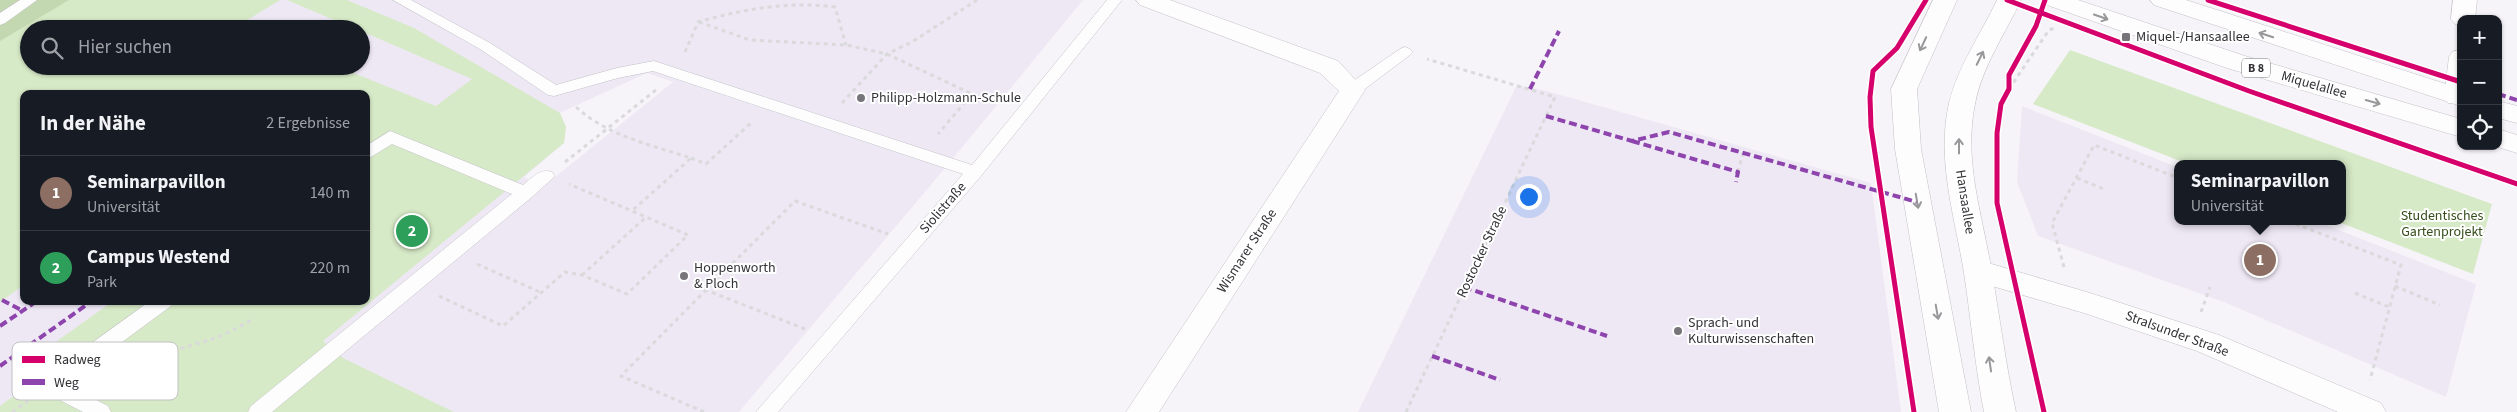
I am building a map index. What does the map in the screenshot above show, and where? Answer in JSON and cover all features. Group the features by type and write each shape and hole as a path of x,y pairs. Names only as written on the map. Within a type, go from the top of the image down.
{"main road":[{"path":"1148,0 1329,67 1352,90"},
{"path":"1945,0 1904,89 1908,149 1955,412"},
{"name":"Hansaallee","path":"2000,412 1991,370 1978,272 1961,189 1959,130 1962,103 1977,64 2009,0"},
{"name":"Miquelallee","path":"2055,0 2236,62 2457,127"},
{"path":"2162,0 2457,96"},
{"path":"2463,15 2465,0"},
{"name":"Wismarer Straße","path":"1142,412 1352,90"},
{"path":"2502,110 2517,115"},
{"path":"2502,139 2517,144"},
{"name":"Stralsunder Straße","path":"1978,272 2073,299 2208,344 2366,410"}],"lane":[{"path":"0,20 30,0"},
{"path":"400,0 485,46 554,91 617,72 654,66 975,172"},
{"name":"Siolistraße","path":"766,412 975,172 1115,0"},
{"path":"1352,90 1404,52"},
{"path":"370,151 390,137 526,193"},
{"path":"258,412 546,176"},
{"path":"108,342 159,305"},
{"path":"78,400 101,412"}],"path":[{"path":"823,122 887,54 912,42 977,0"},
{"path":"546,176 676,74 698,22 735,10 820,2 835,7 846,46"},
{"path":"698,22 750,40 846,46 887,54 972,94 921,154"},
{"path":"2009,89 2049,30 2057,26"},
{"path":"2009,75 2009,89"},
{"path":"554,91 570,100 583,115 608,129 706,164 770,105"},
{"path":"2073,299 2052,223 2076,178 2090,157 2094,145 2140,165 2174,177"},
{"path":"1738,172 1743,153"},
{"path":"633,210 691,158"},
{"path":"414,283 503,326 565,272 582,275 627,294 688,235 645,218 633,210 546,176"},
{"path":"2076,178 2106,190"},
{"path":"704,412 622,376 795,201 912,243"},
{"path":"582,275 645,218"},
{"path":"2298,225 2401,265 2366,410"},
{"path":"451,253 542,292"},
{"path":"2395,286 2440,305"},
{"path":"706,290 830,339"},
{"path":"2355,293 2390,307"},
{"path":"178,350 219,336 252,320"}],"shaded area":[{"path":"74,0 1083,0 941,173 739,412 0,412 0,46 20,34 20,75 370,75 370,20 42,20","holes":["647,73 673,82 544,186 524,177 564,143 566,127 560,113"]},
{"path":"1517,85 1543,90 1871,183 1901,412 1358,412"},
{"path":"2022,106 2174,166 2174,225 2326,225 2476,284 2446,397 2224,302 2038,236 2017,182"}],"green space":[{"path":"0,0 280,0 247,20 20,20 20,75 358,75 436,106 472,79 370,35 370,20 334,20 287,0 347,0 414,28 560,113 566,127 564,143 370,302 370,90 20,90 20,288 0,302"},
{"path":"0,0 69,0 35,20 20,20 20,29 0,41"},
{"name":"Studentisches Gartenprojekt","path":"2070,50 2492,204 2473,274 2346,225 2346,160 2178,160 2033,104"},
{"path":"107,305 367,305 323,341 343,358 454,412 0,412 0,406 12,397 12,400 178,400 178,342 56,342"}],"marked path":[{"path":"1530,89 1559,31"},
{"path":"2502,95 2517,100"},
{"path":"1546,116 1632,141 1669,132 1917,202"},
{"path":"1632,141 1738,172 1736,182"},
{"path":"1464,287 1607,336"},
{"path":"2,300 23,311"},
{"path":"0,326 31,305"},
{"path":"34,342 86,305"},
{"path":"1432,356 1500,380"},
{"path":"0,366 12,358"}],"cycle path":[{"path":"1914,412 1871,127 1870,97 1873,71 1897,48 1926,0"},
{"path":"2007,0 2249,91 2517,184"},
{"path":"2044,412 1997,203 1997,133 2001,104 2009,89 2009,75 2036,26 2045,0"},
{"path":"2208,0 2457,81"}],"place":[{"name":"Miquel-/Hansaallee","path":"2126,37"},
{"name":"Philipp-Holzmann-Schule","path":"861,98"},
{"name":"Campus Westend","path":"412,231"},
{"name":"Seminarpavillon","path":"2260,260"},
{"name":"Hoppenworth & Ploch","path":"684,276"},
{"name":"Sprach- und Kulturwissenschaften","path":"1678,331"}]}
